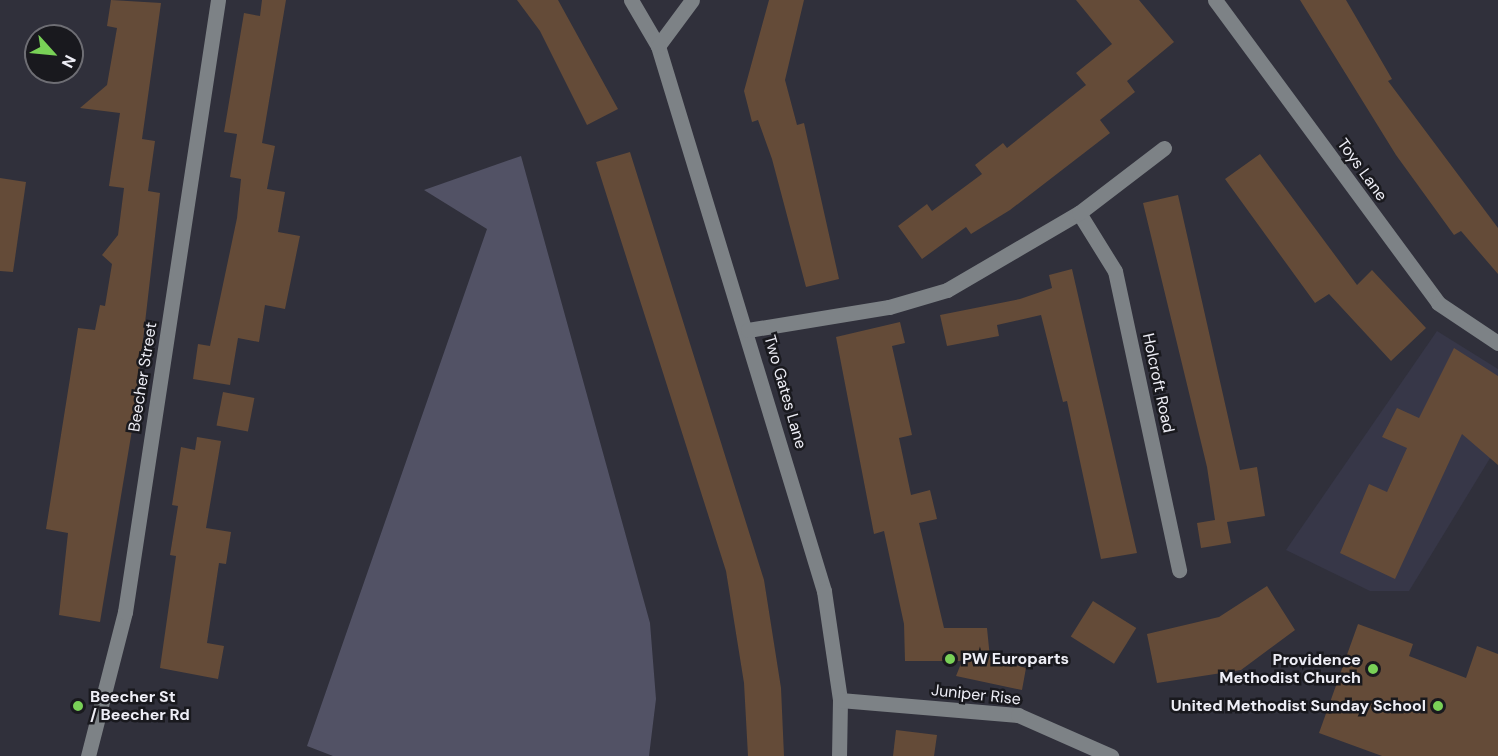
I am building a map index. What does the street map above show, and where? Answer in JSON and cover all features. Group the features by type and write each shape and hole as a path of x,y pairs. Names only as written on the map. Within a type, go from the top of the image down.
{"street":[{"name":"Beecher Street","path":"88,756 125,612 218,0"},
{"name":"Two Gates Lane","path":"631,0 658,46 748,330 824,591 840,700 839,756"},
{"path":"658,46 692,0"},
{"name":"Toys Lane","path":"1215,0 1438,303 1498,343"},
{"path":"748,330 889,307 947,290 1079,213 1164,148"},
{"name":"Holcroft Road","path":"1079,213 1115,271 1179,570"},
{"name":"Juniper Rise","path":"840,700 1018,715 1105,754"}],"shaded area":[{"path":"521,156 650,623 656,699 649,756 333,756 307,746 487,229 424,190"},
{"path":"1437,331 1498,369 1498,445 1409,591 1370,591 1286,550"}],"building":[{"path":"111,0 161,3 142,139 155,141 148,191 160,193 134,418 100,622 59,615 68,533 46,529 78,328 95,330 100,305 105,306 112,264 102,255 118,235 124,188 109,186 120,113 80,108 107,85 117,28 107,26"},
{"path":"262,0 286,0 262,143 275,146 267,189 285,192 278,232 300,236 285,309 265,305 259,342 238,338 230,385 193,379 198,344 210,346 237,218 241,179 230,177 237,134 224,132 244,13 260,16"},
{"path":"517,0 558,0 618,109 587,125 540,31"},
{"path":"769,0 804,0 785,80 797,125 804,123 839,279 806,287 772,159 758,120 752,122 744,91"},
{"path":"1076,0 1139,0 1174,42 1127,81 1135,92 1100,120 1110,133 1010,210 971,234 966,227 922,259 898,226 927,204 932,211 982,174 975,165 1003,143 1007,148 1086,85 1076,73 1112,44"},
{"path":"1300,0 1346,0 1392,79 1388,81 1498,228 1498,274 1461,231 1454,235 1396,155"},
{"path":"630,152 764,580 781,688 784,756 748,756 744,683 726,571 596,162"},
{"path":"1260,154 1357,285 1372,270 1426,328 1391,361 1329,294 1315,303 1225,179"},
{"path":"0,178 26,182 13,272 0,271"},
{"path":"1178,195 1240,470 1257,467 1265,516 1227,522 1231,543 1201,548 1197,523 1215,520 1207,467 1143,203"},
{"path":"1072,269 1137,553 1101,559 1067,401 1063,402 1041,315 997,325 999,336 947,346 940,315 1020,299 1052,288 1049,275"},
{"path":"900,322 905,343 892,346 912,435 899,438 911,495 930,490 937,519 919,523 944,628 987,628 990,658 1026,668 1022,690 956,676 962,661 905,661 904,624 884,531 874,534 836,337"},
{"path":"1454,348 1498,376 1498,465 1462,434 1395,579 1340,553 1369,484 1387,492 1407,448 1382,437 1397,408 1419,418"},
{"path":"223,392 254,398 248,431 217,425"},
{"path":"197,437 221,441 206,528 231,532 226,564 219,563 207,643 224,646 218,679 160,668 176,556 170,555 178,506 172,505 181,447 195,450"},
{"path":"1267,586 1295,630 1241,670 1157,683 1147,634 1219,617"},
{"path":"1093,601 1136,628 1114,664 1071,637"},
{"path":"1358,624 1413,644 1409,656 1466,678 1477,646 1498,654 1498,756 1382,756 1319,733"},
{"path":"896,730 937,735 934,756 893,756"}],"place":[{"name":"PW Europarts","path":"950,659"},
{"name":"Providence Methodist Church","path":"1373,669"},
{"name":"Beecher St / Beecher Rd","path":"78,706"},
{"name":"United Methodist Sunday School","path":"1438,706"}]}
